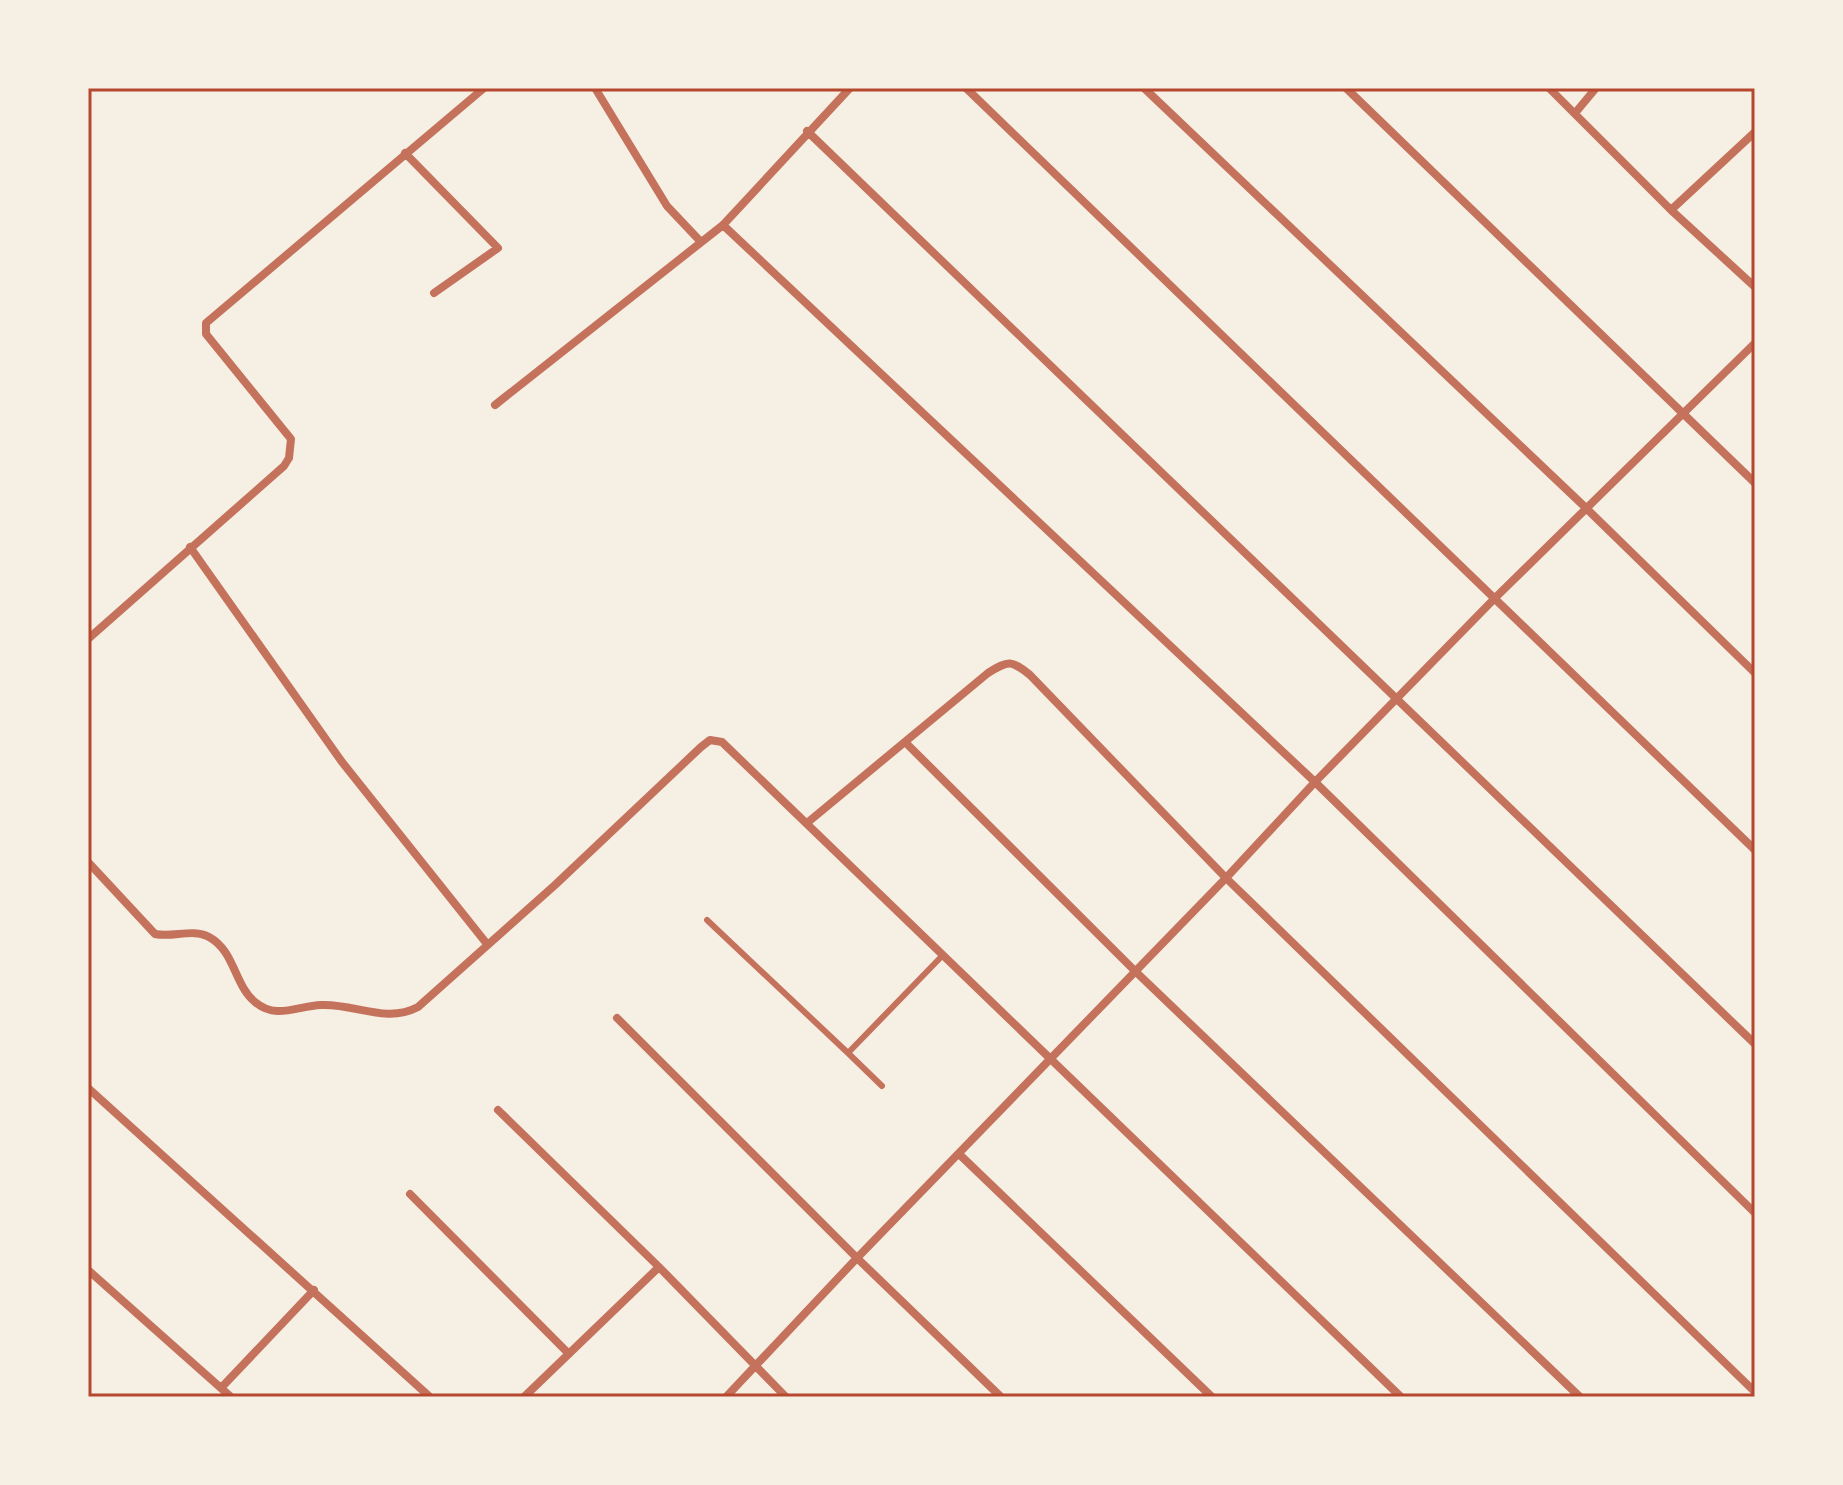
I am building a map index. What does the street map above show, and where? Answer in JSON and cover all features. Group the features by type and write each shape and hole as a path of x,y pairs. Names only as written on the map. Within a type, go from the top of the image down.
{"street":[{"path":"88,639 284,466 289,458 291,448 287,433 206,334 206,323 484,88"},
{"path":"595,88 667,206 701,242"},
{"path":"495,405 723,225 850,88"},
{"path":"966,88 1755,850"},
{"path":"1144,88 1755,673"},
{"path":"1346,88 1755,483"},
{"path":"1549,88 1671,210 1755,287"},
{"path":"1576,112 1596,88"},
{"path":"807,131 1755,1044"},
{"path":"1671,210 1755,132"},
{"path":"405,153 498,248 434,293"},
{"path":"723,225 1315,782 1755,1213"},
{"path":"726,1397 1315,782 1496,597 1755,343"},
{"path":"190,547 342,762 487,944"},
{"path":"807,823 988,673 1003,664 1015,664 1030,675 1226,878 1755,1392"},
{"path":"88,862 155,934 170,937 199,932 213,939 232,962 243,988 255,1002 269,1010 287,1012 321,1005 382,1014 406,1013 418,1007 555,885 710,740 722,742 1401,1397"},
{"path":"905,742 1135,971 1580,1397"},
{"path":"617,1018 1001,1397"},
{"path":"88,1088 430,1397"},
{"path":"498,1110 659,1267 786,1397"},
{"path":"959,1154 1212,1397"},
{"path":"410,1194 569,1354"},
{"path":"524,1397 659,1267"},
{"path":"88,1270 231,1397"},
{"path":"221,1388 314,1290"}],"lane":[{"path":"707,920 882,1086"},
{"path":"848,1053 942,956"}]}
